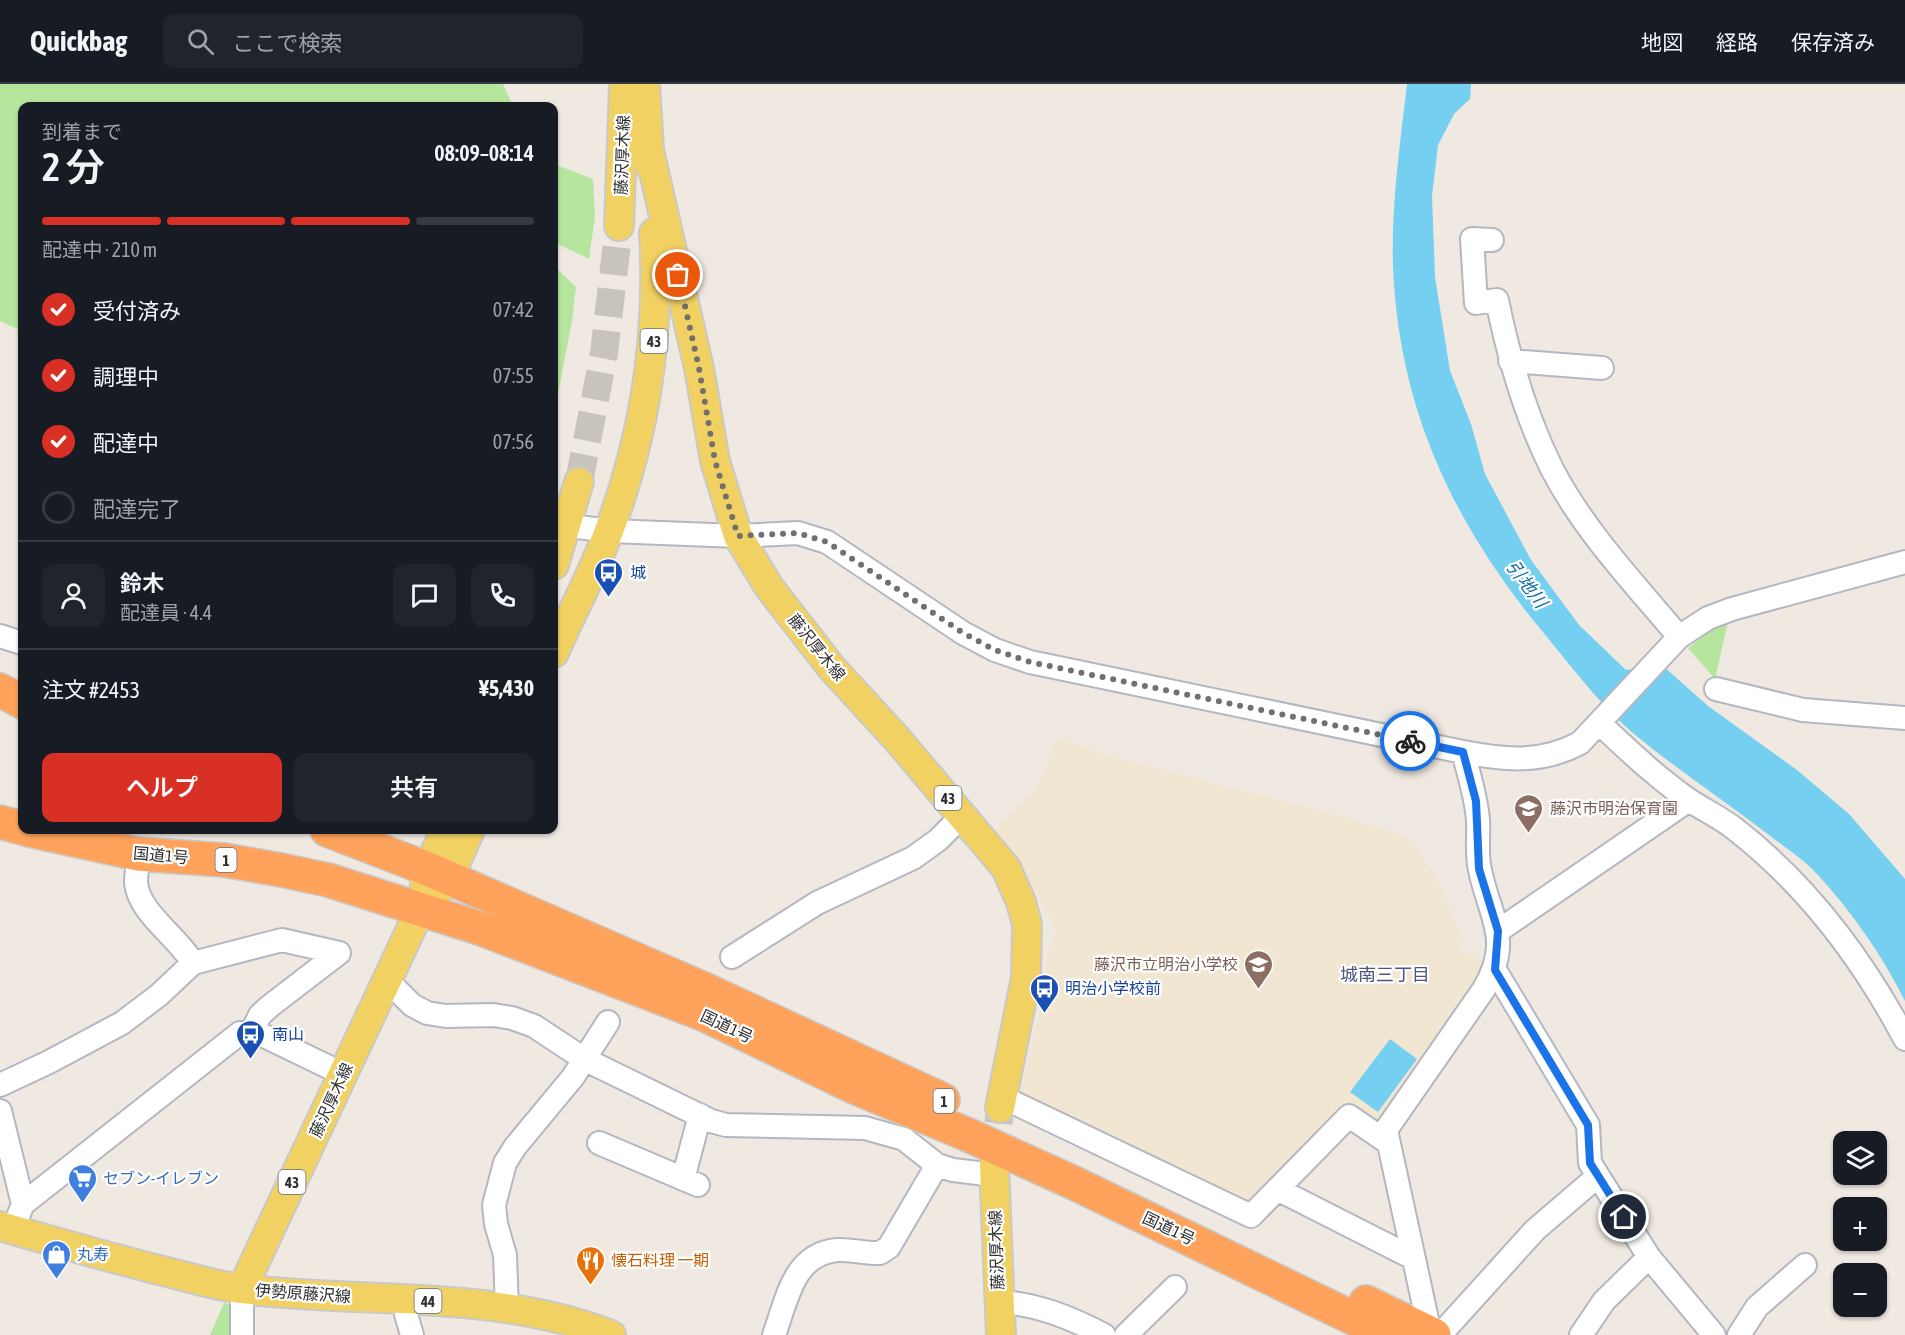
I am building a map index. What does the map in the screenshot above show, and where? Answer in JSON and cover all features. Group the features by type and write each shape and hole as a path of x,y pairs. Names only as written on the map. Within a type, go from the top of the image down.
{"highway":[{"path":"0,690 18,700"},
{"path":"0,822 18,827"},
{"name":"国道1号","path":"46,834 138,854 224,860 328,880 478,928 703,1014 854,1087 1074,1183 1388,1335"},
{"name":"国道1号","path":"337,834 438,874 706,990 1082,1164 1435,1334"}],"main road":[{"name":"藤沢厚木線","path":"619,226 624,84"},
{"name":"藤沢厚木線","path":"558,643 610,531 636,450 654,348 657,280 645,84"},
{"name":"藤沢厚木線","path":"648,146 699,368 715,461 738,536 769,587 831,667 963,815 1006,868 1021,902 1027,924 1026,978 1001,1103"},
{"path":"560,525 579,482"},
{"path":"558,602 577,562 596,540 610,531"},
{"name":"藤沢厚木線","path":"438,874 444,834"},
{"name":"藤沢厚木線","path":"242,1289 420,910 438,874 468,834"},
{"name":"藤沢厚木線","path":"994,1170 1001,1335"},
{"name":"伊勢原藤沢線","path":"12,1220 126,1261 242,1289 410,1300 507,1310 554,1318 611,1335"}],"street":[{"path":"1492,240 1472,239 1476,303 1497,300 1510,361 1531,424 1553,471 1572,503 1672,644"},
{"path":"1510,361 1602,368"},
{"path":"560,525 610,531 738,536 798,533 827,542 963,633 995,650 1030,662 1497,758 1534,759 1560,754 1580,743 1672,644 1708,618 1732,609 1905,562"},
{"path":"0,636 18,642"},
{"path":"1716,689 1803,710 1905,718"},
{"path":"1599,723 1646,768 1689,800 1734,828 1772,861 1833,923 1865,968 1905,1039"},
{"path":"1463,752 1476,801 1479,869 1498,931 1495,970 1445,1049 1386,1130 1413,1258 1435,1334 1535,1230 1598,1176"},
{"path":"1498,931 1689,800"},
{"path":"732,957 817,903 913,858 938,840 963,815"},
{"path":"138,854 136,883 146,909 183,946 194,963"},
{"path":"0,1085 50,1062 122,1023 159,995 194,963 282,940 339,953 270,1006 260,1015 252,1031"},
{"path":"1495,970 1588,1125 1590,1163 1649,1257 1714,1335"},
{"path":"388,981 418,1010 446,1016 512,1018 550,1035 585,1059 700,1115 726,1125 865,1128 904,1138 937,1164 953,1170 994,1170"},
{"path":"507,1310 505,1255 496,1224 494,1205 505,1163 515,1147 573,1077 608,1022"},
{"path":"12,1220 240,1033 252,1031 343,1074"},
{"path":"1001,1103 1251,1216 1349,1116 1387,1142"},
{"path":"0,1111 12,1220"},
{"path":"599,1143 691,1182 700,1115"},
{"path":"774,1335 789,1293 808,1260 817,1254 840,1250 880,1253 889,1246 937,1164"},
{"path":"1277,1189 1413,1258"},
{"path":"1581,1335 1604,1301 1649,1257"},
{"path":"1739,1335 1757,1306 1805,1265"},
{"path":"1126,1335 1175,1287"},
{"path":"242,1289 242,1335"},
{"path":"410,1300 406,1314 412,1335"},
{"path":"998,1302 1020,1302 1104,1335"}],"shaded area":[{"name":"藤沢市立明治小学校","path":"1057,738 1109,756 1352,819 1408,837 1432,870 1463,937 1460,951 1485,962 1485,972 1381,1130 1348,1105 1249,1211 1020,1092 1041,1007 1047,954 1057,931 1021,865 994,832 1036,791"}],"green space":[{"path":"0,84 503,84 511,102 18,102 18,329 0,321"},
{"path":"558,166 593,179 595,216 589,259 558,244"},
{"path":"558,270 576,287 558,393"},
{"path":"1728,622 1715,679 1688,648 1714,628"},
{"path":"224,1303 236,1306 236,1335 210,1335"}],"water":[{"name":"引地川","path":"1407,84 1471,84 1470,99 1454,114 1438,145 1432,196 1435,277 1450,371 1471,424 1485,474 1531,560 1579,625 1626,670 1663,666 1708,706 1797,770 1849,814 1905,879 1905,1001 1865,934 1829,887 1811,868 1655,751 1625,726 1600,700 1510,590 1482,549 1457,506 1436,462 1419,416 1406,369 1397,319 1393,267 1393,221"},
{"path":"1390,1039 1417,1059 1378,1112 1350,1092"}],"tunnel":[{"path":"579,482 604,353 619,226"},
{"path":"994,1165 1000,1108"}],"way so far":[{"path":"678,275 699,368 715,461 728,510 738,536 798,533 827,542 963,633 995,650 1030,662 1410,741"}],"place":[{"name":"城","path":"609,598"},
{"name":"藤沢市明治保育園","path":"1529,834"},
{"name":"藤沢市立明治小学校","path":"1259,990"},
{"name":"明治小学校前","path":"1044,1014"},
{"name":"南山","path":"251,1060"},
{"name":"セブン-イレブン","path":"82,1204"},
{"name":"丸寿","path":"56,1280"},
{"name":"懐石料理 一期","path":"590,1286"}],"district":[{"name":"城南三丁目","path":"1385,974"}],"route":[{"path":"1410,741 1463,752 1476,801 1479,869 1498,931 1498,956 1495,970 1588,1125 1590,1163 1624,1217"}]}
